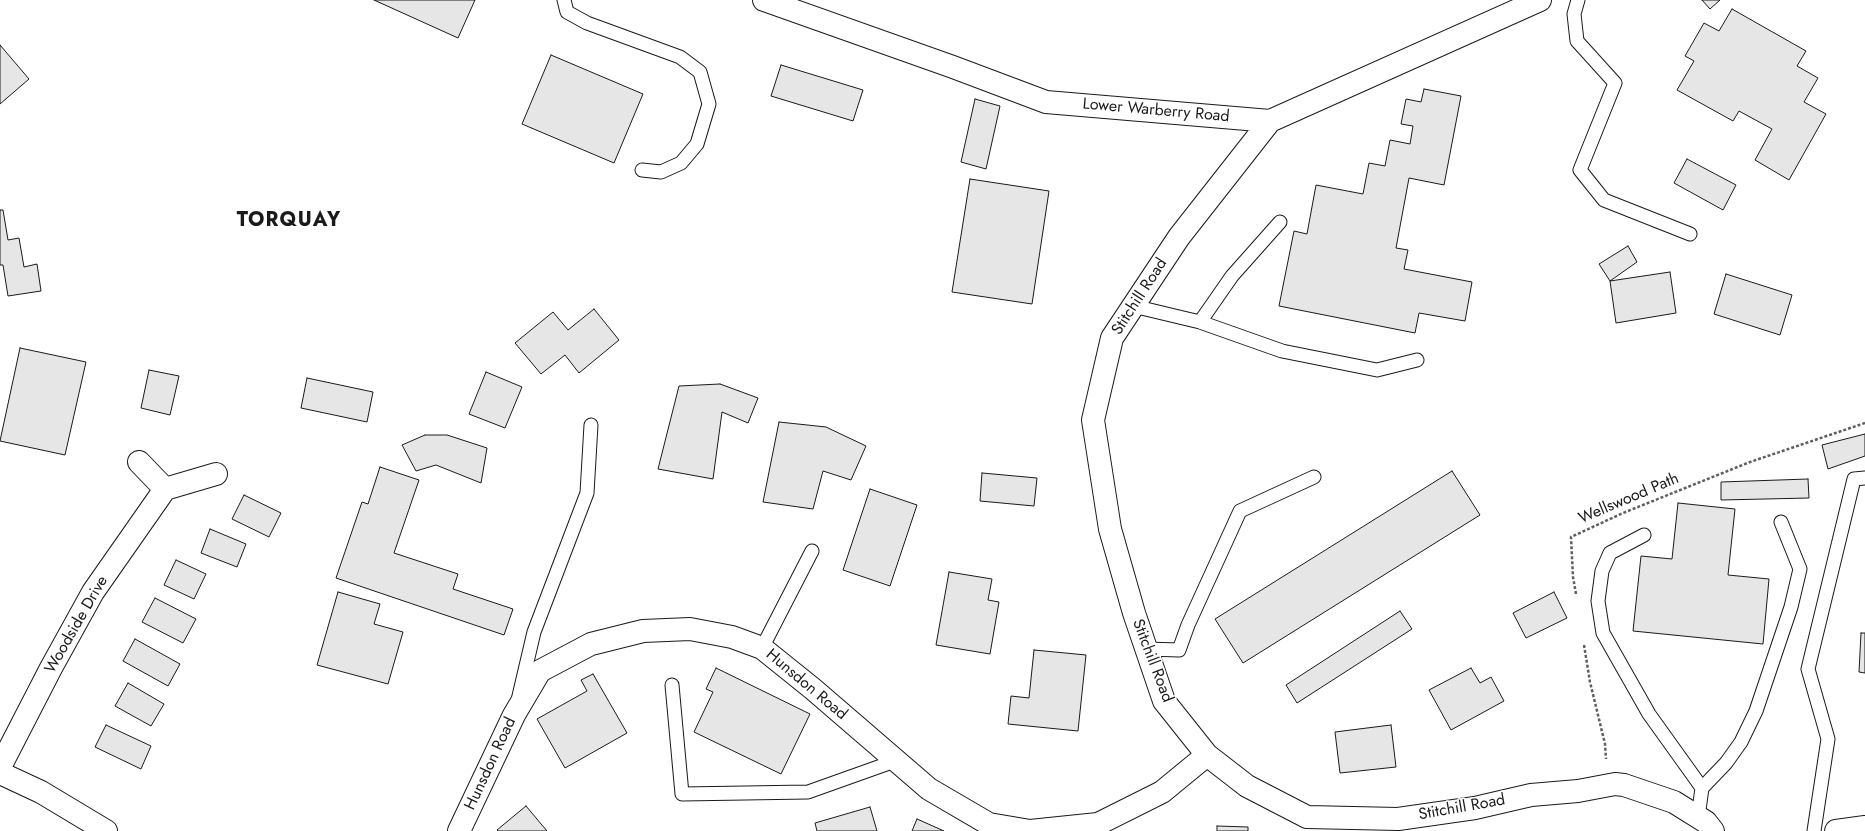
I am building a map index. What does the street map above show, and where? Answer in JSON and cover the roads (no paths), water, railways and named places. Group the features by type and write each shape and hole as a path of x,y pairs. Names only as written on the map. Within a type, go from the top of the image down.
{"street":[{"name":"Lower Warberry Road","path":"764,0 953,67 1046,102 1270,121 1540,0"},
{"name":"Stitchill Road","path":"1270,121 1179,237 1112,338 1093,420 1110,529 1146,649 1164,701 1207,755 1247,786 1306,817 1398,819 1475,808 1531,795 1578,791 1607,785 1624,785 1674,802 1706,824"},
{"path":"139,462 165,489 216,474"},
{"name":"Woodside Drive","path":"0,767 51,668 93,592 165,489"},
{"name":"Hunsdon Road","path":"459,831 514,715 540,671 591,644 643,631 690,629 732,637 762,648 929,789 989,824 1030,831 1098,824 1162,792 1207,755"},
{"path":"0,773 41,792 106,831"},
{"path":"1836,831 1865,827"}],"lane":[{"path":"564,0 567,12 587,23 680,57 700,72 709,104 697,144 681,163 661,172 642,170"},
{"path":"1578,0 1574,14 1577,41 1615,83 1580,170 1604,200 1690,234"},
{"path":"1200,322 1232,276 1280,222"},
{"path":"1133,306 1200,322 1282,351 1377,370 1417,360"},
{"path":"514,715 534,632 587,493 591,426"},
{"path":"1146,649 1179,650 1188,625 1240,511 1314,477"},
{"path":"1814,831 1828,739 1808,669 1854,479 1865,478"},
{"path":"1702,788 1726,763 1741,742 1756,711 1790,607 1800,569 1781,522"},
{"path":"1644,535 1610,553 1602,571 1598,601 1603,633 1649,714 1702,788 1706,824"},
{"path":"762,648 812,551"},
{"path":"672,685 682,794 808,792 895,760"}],"district":[{"name":"TORQUAY","path":"289,221"}]}
